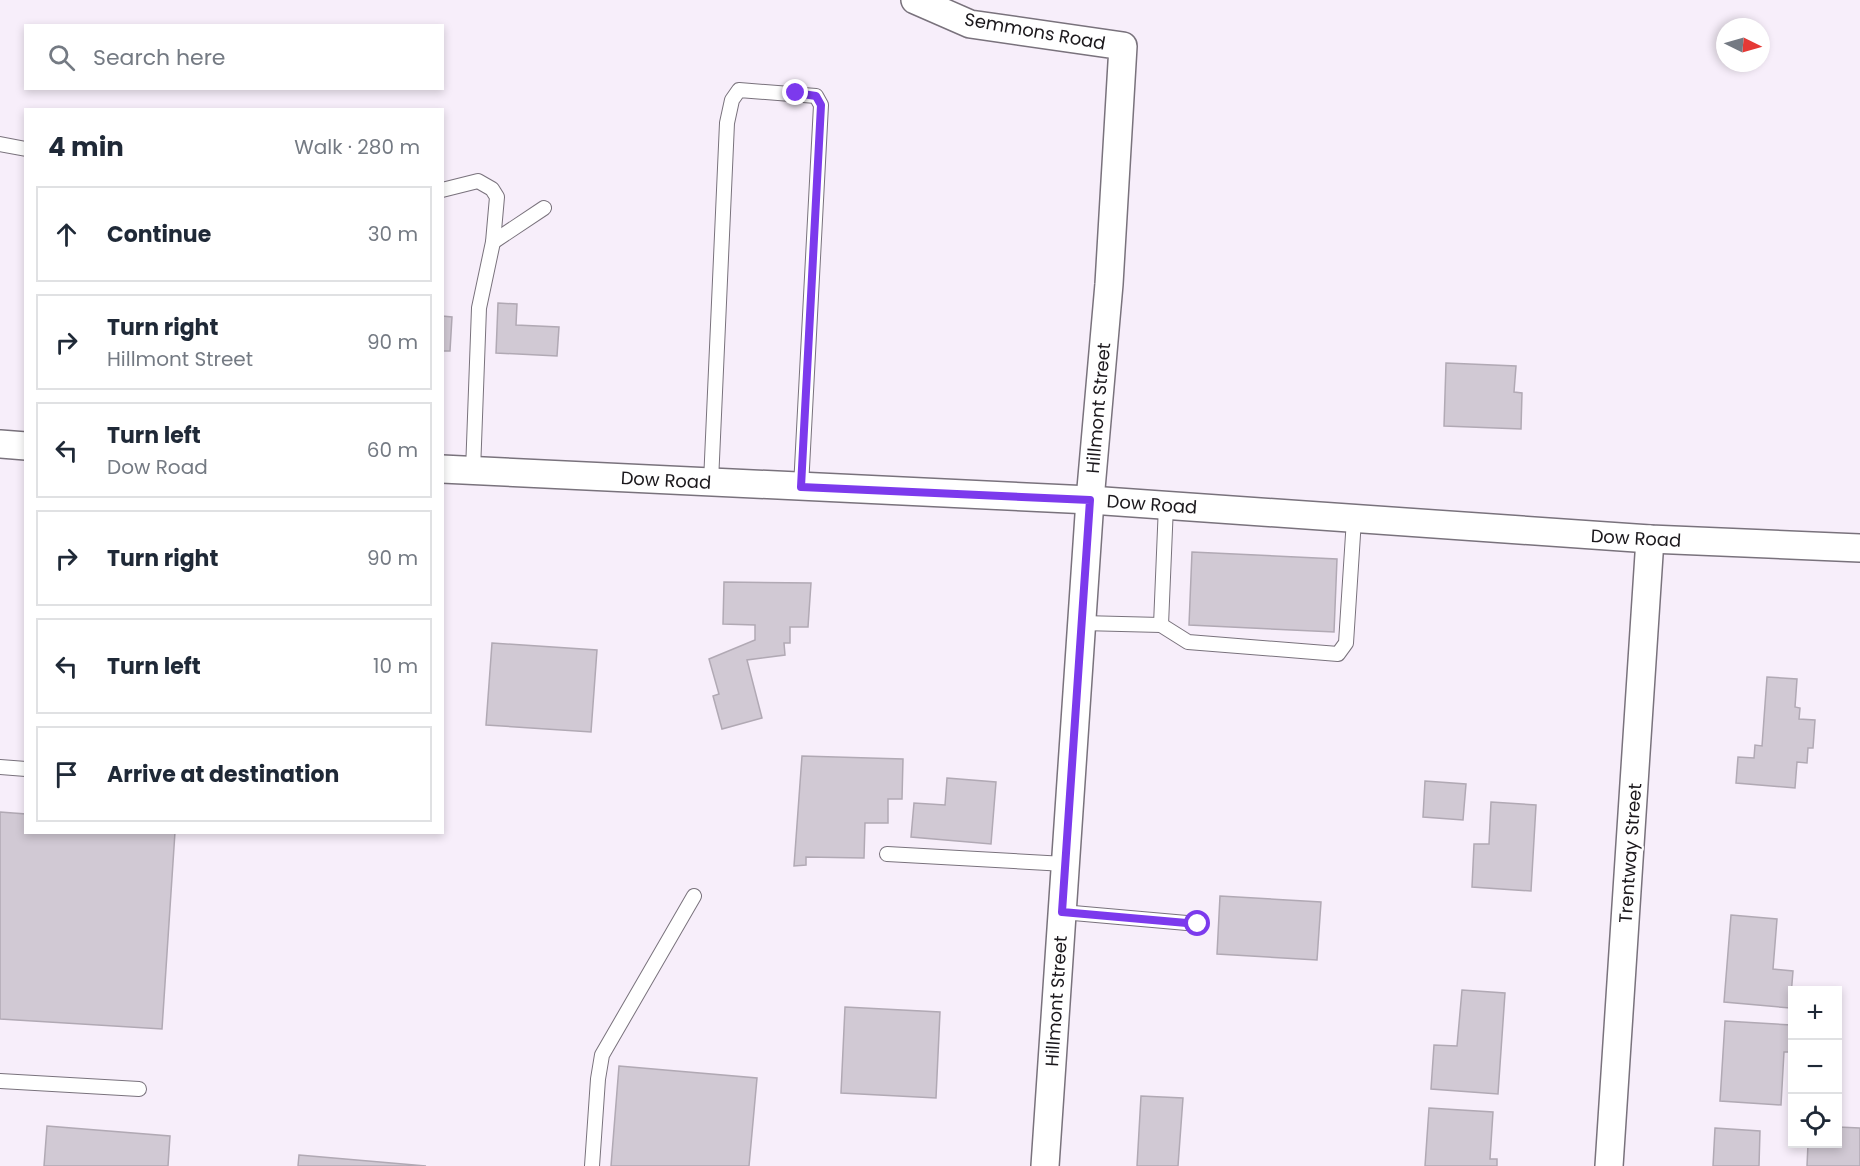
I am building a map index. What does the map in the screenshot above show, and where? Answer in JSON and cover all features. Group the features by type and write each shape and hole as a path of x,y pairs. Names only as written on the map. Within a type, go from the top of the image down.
{"street":[{"name":"Semmons Road","path":"915,0 970,24 1123,46"},
{"name":"Hillmont Street","path":"1045,1166 1090,500 1109,284 1123,46"},
{"path":"0,444 24,446"},
{"name":"Dow Road","path":"444,469 1090,500 1650,540 1860,548"},
{"name":"Trentway Street","path":"1609,1166 1650,540"}],"lane":[{"path":"711,482 727,123 732,100 739,90 816,96 821,105 801,487"},
{"path":"0,144 24,149"},
{"path":"444,190 478,181 492,189 497,197 493,242 479,308 473,471"},
{"path":"493,242 544,208"},
{"path":"1161,625 1166,505"},
{"path":"1082,623 1161,625 1188,642 1338,654 1346,643 1354,519"},
{"path":"0,767 24,769"},
{"path":"887,854 1065,864"},
{"path":"592,1166 598,1079 602,1055 694,896"},
{"path":"1062,912 1198,924"},
{"path":"0,1081 140,1089"}],"building":[{"path":"498,303 517,304 516,325 559,327 557,356 496,353"},
{"path":"444,316 452,317 450,351 444,351"},
{"path":"1446,363 1516,366 1514,392 1522,393 1521,429 1444,426"},
{"path":"1192,552 1337,559 1334,632 1189,625"},
{"path":"724,582 811,583 808,627 790,627 790,643 784,643 785,655 747,660 762,718 722,729 713,696 719,694 709,659 755,640 755,625 723,624"},
{"path":"492,643 597,650 591,732 486,725"},
{"path":"1767,677 1797,679 1795,707 1800,708 1799,719 1815,720 1813,748 1808,748 1807,763 1797,762 1795,788 1736,783 1738,757 1754,758 1755,745 1762,746"},
{"path":"802,756 903,759 902,799 888,799 888,823 865,823 864,858 806,857 806,865 794,866"},
{"path":"947,778 996,782 991,844 911,837 914,803 945,805"},
{"path":"1425,781 1466,784 1463,820 1423,817"},
{"path":"1491,802 1536,805 1531,891 1472,887 1474,844 1489,844"},
{"path":"0,812 24,814 24,834 175,834 162,1029 0,1019"},
{"path":"1220,896 1321,902 1317,960 1217,954"},
{"path":"1731,915 1777,919 1773,969 1793,971 1792,986 1788,986 1788,1008 1724,1002"},
{"path":"1462,990 1505,993 1498,1094 1431,1089 1434,1045 1457,1046"},
{"path":"845,1007 940,1012 936,1098 841,1093"},
{"path":"1725,1021 1788,1025 1788,1052 1784,1052 1781,1105 1720,1101"},
{"path":"619,1066 757,1078 749,1166 611,1166"},
{"path":"1141,1096 1183,1098 1178,1166 1137,1166"},
{"path":"1429,1108 1493,1112 1490,1159 1497,1159 1497,1166 1425,1166"},
{"path":"47,1126 170,1136 168,1166 44,1166"},
{"path":"1842,1127 1860,1128 1860,1166 1807,1166 1808,1148 1842,1148"},
{"path":"1715,1128 1760,1131 1759,1166 1713,1166"},
{"path":"299,1155 426,1166 298,1166"}],"route":[{"path":"796,93 816,96 821,105 801,487 1090,500 1062,912 1198,924"}]}
